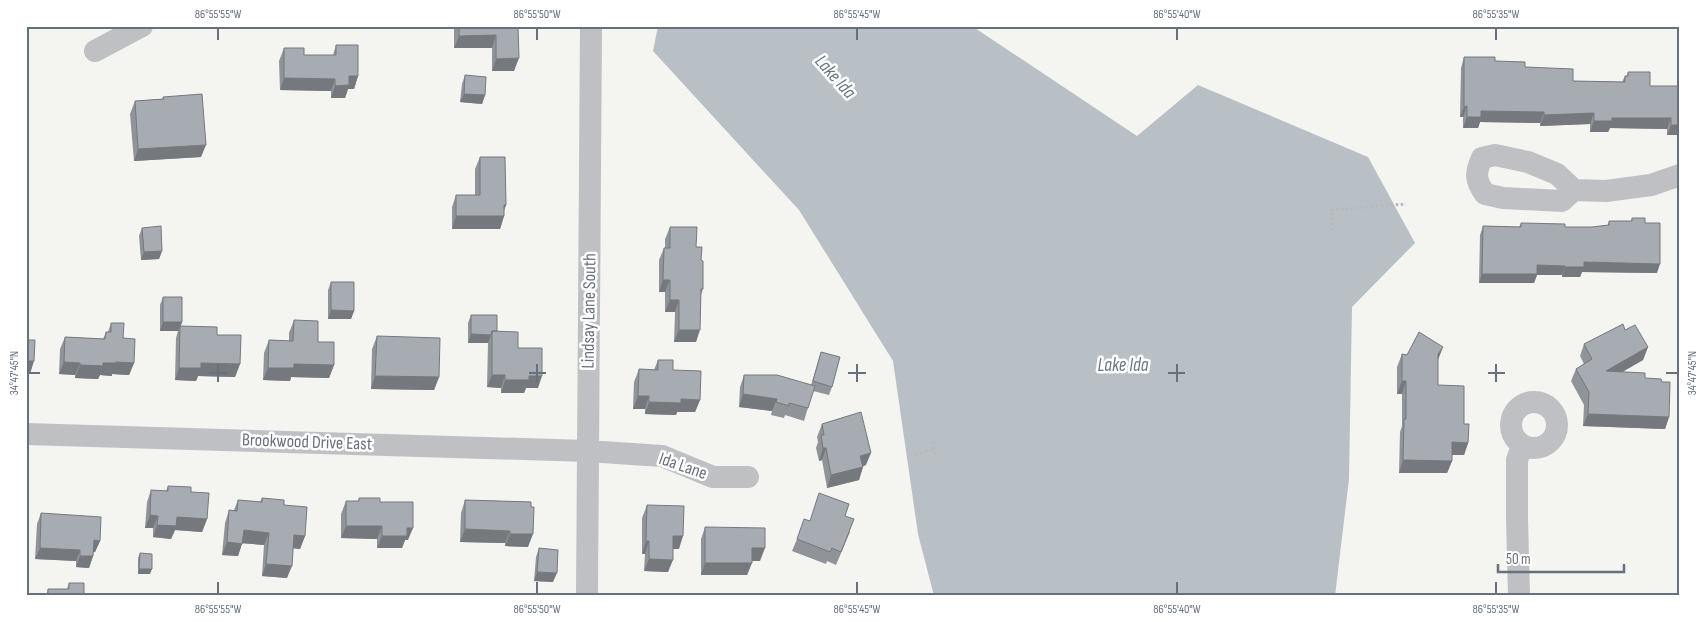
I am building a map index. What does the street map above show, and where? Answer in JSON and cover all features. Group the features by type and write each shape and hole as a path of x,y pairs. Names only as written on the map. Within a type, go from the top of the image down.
{"street":[{"path":"95,51 142,26"},
{"name":"Lindsay Lane South","path":"587,596 591,26"},
{"path":"1574,190 1606,191 1651,185 1680,175"},
{"name":"Brookwood Drive East","path":"26,434 588,451"},
{"path":"1519,596 1516,518 1517,460 1522,446"},
{"name":"Ida Lane","path":"588,451 662,456 713,477 748,477"}],"path":[{"path":"1332,230 1330,210 1406,204"},
{"path":"932,442 936,456"},
{"path":"915,454 934,449"}],"water":[{"name":"Lake Ida","path":"658,26 972,26 1137,136 1198,85 1368,157 1415,243 1352,307 1349,479 1335,596 934,596 918,534 893,361 799,210 653,51"}],"building":[{"path":"459,26 518,26 519,58 496,59 496,35 459,36"},
{"path":"336,45 358,45 358,76 349,76 349,85 335,86 335,79 284,78 284,48 304,48 304,55 336,55"},
{"path":"1464,57 1495,57 1495,61 1525,62 1525,67 1573,69 1573,81 1625,82 1625,76 1628,76 1628,72 1650,72 1650,86 1680,86 1680,125 1671,125 1671,118 1612,118 1612,121 1594,121 1594,113 1544,115 1544,112 1481,111 1481,117 1467,117 1467,106 1464,107"},
{"path":"465,75 486,77 485,95 464,94"},
{"path":"202,94 206,145 138,149 135,101"},
{"path":"480,157 505,157 506,205 504,205 504,216 456,216 456,195 480,195"},
{"path":"27,159 28,187 26,187"},
{"path":"1632,218 1645,218 1645,223 1660,223 1660,264 1584,262 1584,267 1537,265 1537,274 1482,274 1483,226 1521,227 1521,223 1565,224 1565,227 1592,227 1609,225 1609,221 1632,221"},
{"path":"161,226 162,251 144,252 142,228"},
{"path":"670,227 697,227 696,247 702,247 701,260 703,261 700,330 679,330 679,300 670,300 670,280 663,280 664,248 670,248"},
{"path":"331,282 354,282 354,311 331,310"},
{"path":"163,297 182,297 182,322 163,322"},
{"path":"471,315 497,315 497,331 492,331 491,335 471,334"},
{"path":"294,320 318,321 318,342 334,342 334,365 294,364 294,368 268,368 269,340 293,341"},
{"path":"111,323 124,323 123,338 135,339 134,363 103,363 103,366 64,362 65,337 105,339 106,332 111,332"},
{"path":"1623,324 1625,330 1635,325 1648,347 1606,371 1645,373 1645,378 1661,379 1662,382 1670,382 1669,417 1588,414 1589,392 1576,369 1592,359 1584,344"},
{"path":"180,326 217,327 217,335 241,335 240,364 201,363 201,368 179,368"},
{"path":"492,331 518,332 518,348 542,348 542,376 529,376 529,380 505,380 505,375 492,375"},
{"path":"1419,332 1443,347 1438,354 1438,385 1464,386 1464,424 1469,424 1468,443 1452,442 1452,461 1403,460 1406,381 1402,381 1402,354 1407,355"},
{"path":"377,336 440,338 439,377 375,376"},
{"path":"26,340 35,340 34,361 26,361"},
{"path":"821,352 840,357 832,387 813,381"},
{"path":"658,360 673,360 673,370 701,371 700,400 681,399 681,403 649,402 649,396 638,396 639,369 658,370"},
{"path":"744,375 777,375 815,386 808,408 789,403 789,406 776,402 777,399 743,394"},
{"path":"861,412 871,453 860,456 863,467 831,475 826,448 823,448 821,435 824,435 822,424"},
{"path":"168,486 191,487 191,492 209,493 207,519 177,517 176,526 157,525 158,516 150,515 151,490 168,491"},
{"path":"819,493 849,504 845,516 854,519 841,552 832,548 830,552 797,539 804,519 810,521"},
{"path":"262,498 284,500 284,505 307,507 305,536 294,535 292,566 266,564 269,533 244,530 242,544 227,542 229,510 237,511 238,500 262,502"},
{"path":"359,498 380,498 380,502 413,502 413,528 407,528 407,536 382,536 382,526 346,526 346,501 359,501"},
{"path":"465,500 531,502 531,507 534,507 533,534 510,534 510,531 465,529"},
{"path":"647,505 684,506 683,536 673,536 673,560 649,559 649,541 646,541"},
{"path":"41,513 101,517 100,541 94,540 93,556 80,556 80,550 40,548"},
{"path":"705,527 765,528 765,548 752,548 752,563 705,563"},
{"path":"539,548 558,550 557,573 537,572"},
{"path":"140,553 152,554 152,569 139,569"},
{"path":"69,583 84,583 84,596 48,596 48,589 69,589"}]}
